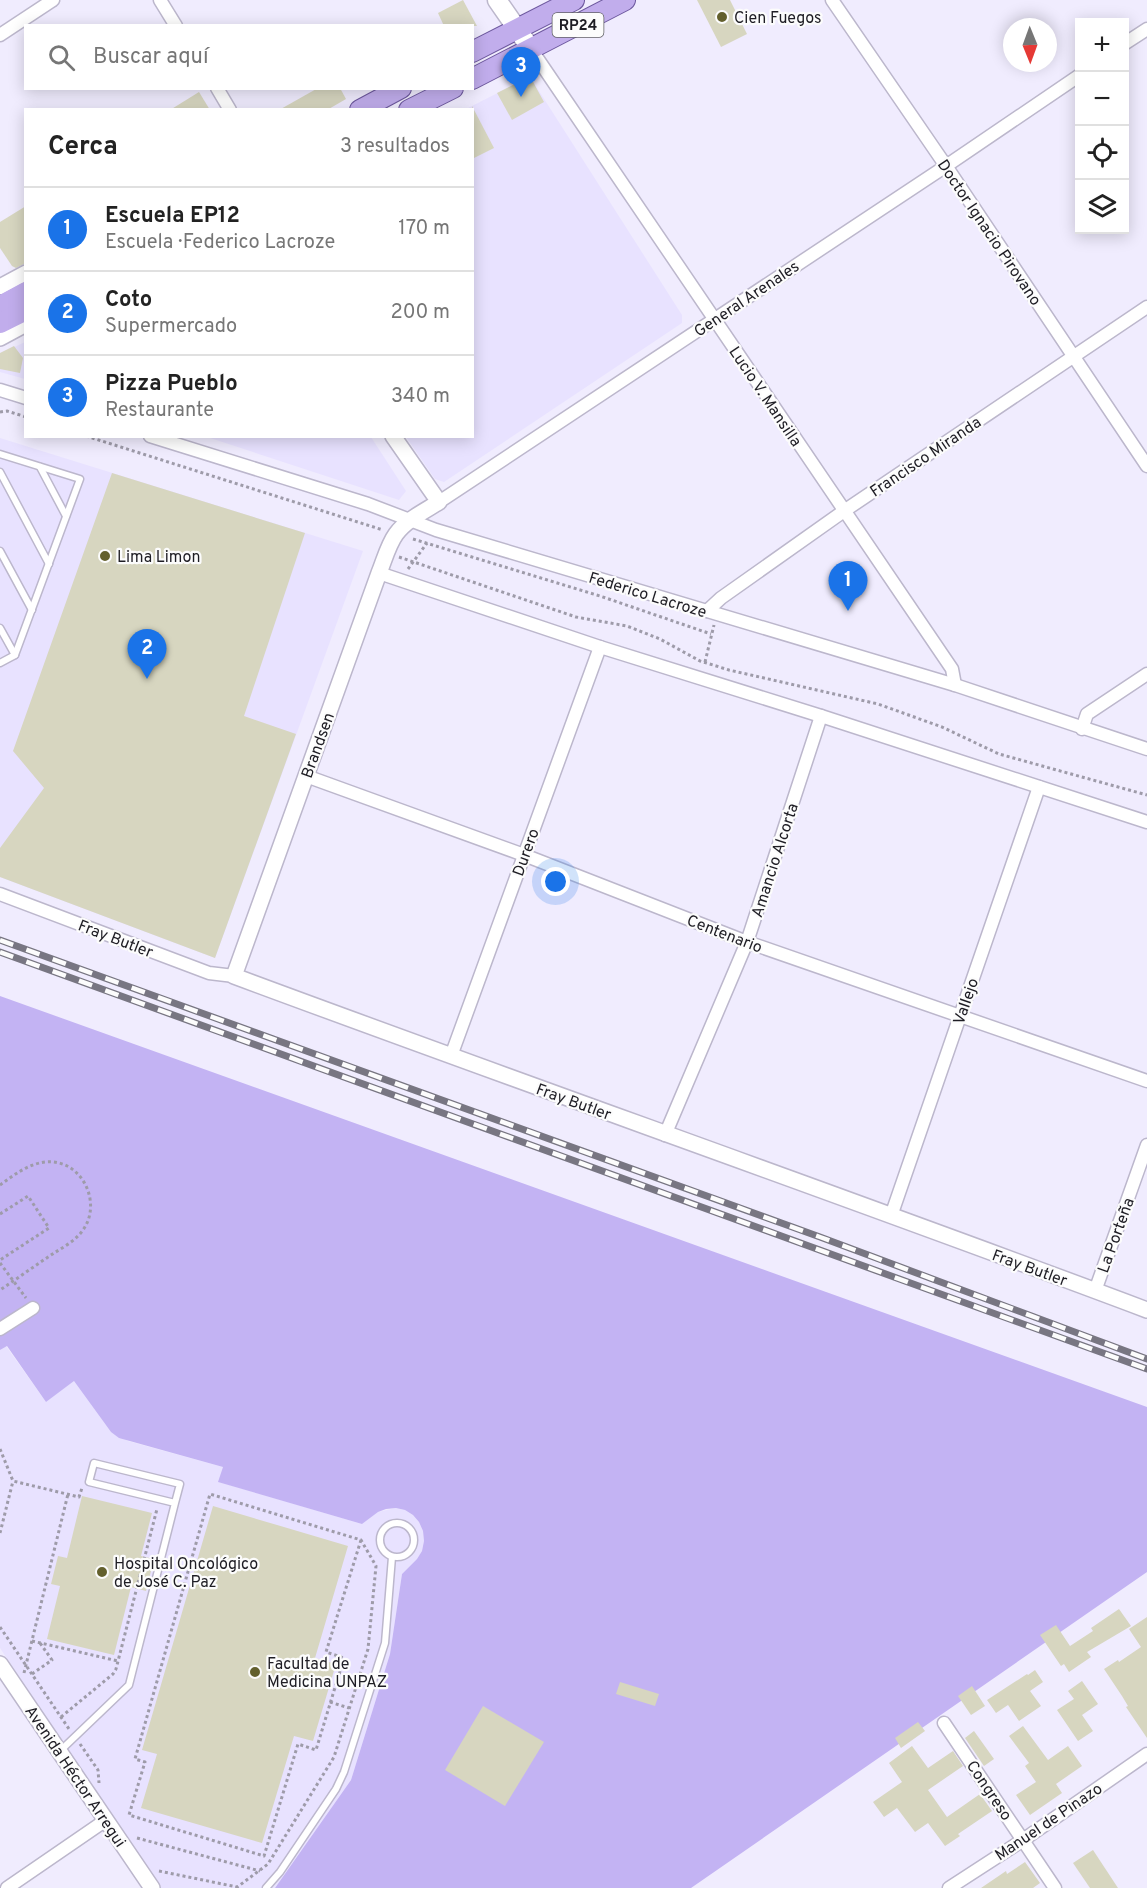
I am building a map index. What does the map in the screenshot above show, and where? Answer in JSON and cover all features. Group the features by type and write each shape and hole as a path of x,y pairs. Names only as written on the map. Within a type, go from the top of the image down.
{"main road":[{"path":"497,0 531,50"},
{"name":"RP24","path":"474,51 574,0"},
{"name":"RP24","path":"474,78 625,0"},
{"path":"364,108 397,90"},
{"path":"413,108 449,90"},
{"path":"0,306 24,293"},
{"path":"0,323 24,311"}],"street":[{"path":"0,34 53,0"},
{"path":"160,0 175,24"},
{"name":"Doctor Ignacio Pirovano","path":"832,0 1147,466"},
{"path":"1129,41 1147,29"},
{"name":"Lucio V. Mansilla","path":"531,50 952,669 955,685"},
{"name":"General Arenales","path":"412,520 1075,78"},
{"path":"218,90 229,108"},
{"path":"2,282 24,274"},
{"name":"Francisco Miranda","path":"707,611 721,598 844,511 1147,307"},
{"path":"0,338 24,325"},
{"path":"0,390 24,397"},
{"name":"Federico Lacroze","path":"156,438 368,504 436,530 955,685 1147,749"},
{"path":"394,438 439,502"},
{"name":"Brandsen","path":"234,976 379,573 396,534 412,520"},
{"path":"379,573 600,647 1147,822"},
{"name":"Durero","path":"451,1056 600,647"},
{"path":"1082,729 1087,714 1147,674"},
{"name":"Amancio Alcorta","path":"665,1134 747,942 821,716"},
{"name":"Centenario","path":"306,776 524,855 747,942 1147,1082"},
{"name":"Vallejo","path":"891,1216 1039,787"},
{"name":"Fray Butler","path":"0,894 209,973 234,976 1147,1310"},
{"name":"La Porteña","path":"1095,1291 1147,1145"},
{"path":"0,1329 33,1308"},
{"name":"Avenida Héctor Arregui","path":"0,1664 106,1820 158,1884"},
{"name":"Congreso","path":"944,1723 1055,1888"},
{"name":"Manuel de Pinazo","path":"949,1888 1147,1754"},
{"path":"7,1888 106,1820"}],"lane":[{"path":"0,454 80,479 15,655 0,663"},
{"path":"39,466 66,516"},
{"path":"0,472 49,564"},
{"path":"0,551 32,610"},
{"path":"0,628 15,655"},
{"path":"60,1751 129,1685 180,1484 94,1463 89,1482 175,1503"},
{"path":"402,1523 411,1529 414,1545 403,1557 392,1557 382,1550 379,1538 385,1527 402,1523"},
{"path":"266,1888 280,1872 336,1789 344,1772 385,1643 392,1557"}],"path":[{"path":"0,412 7,411 24,416"},
{"path":"400,580 436,530"},
{"path":"387,554 576,617 627,626 660,639 705,662 729,670 878,704 942,727 999,754 1147,795"},
{"path":"701,678 712,630 719,616"},
{"path":"0,1185 35,1164 48,1161 62,1164 74,1170 84,1180 90,1192 92,1206 83,1231 0,1290"},
{"path":"0,1214 28,1196 49,1227 0,1262 33,1308"},
{"path":"0,1449 13,1480 0,1533"},
{"path":"13,1480 79,1497 84,1480 89,1482"},
{"path":"20,1693 68,1494"},
{"path":"158,1884 156,1870 236,1888 268,1863 334,1757 368,1649 376,1566 361,1540 210,1494 135,1759 145,1762 129,1815 264,1856 298,1744 316,1750 344,1658 326,1652 361,1540"},
{"path":"61,1717 113,1674 160,1500"},
{"path":"0,1511 5,1514"},
{"path":"0,1627 98,1770 99,1791"},
{"path":"32,1641 134,1665"},
{"path":"32,1674 52,1660 40,1643"},
{"path":"330,1702 349,1708"},
{"path":"138,1845 132,1836 260,1871"}],"shaded area":[{"path":"527,78 532,80 682,315 682,323 444,482 435,479 407,438 474,438 474,108 468,108"},
{"path":"24,342 24,379 0,372 0,354"},
{"path":"0,438 363,551 215,958 0,877"},
{"path":"210,438 372,438 406,491 399,500"},
{"path":"0,996 1147,1407 1147,1572 691,1888 275,1888 351,1780 390,1654 402,1574 422,1551 423,1531 413,1515 405,1510 386,1509 362,1524 218,1482 223,1467 119,1438 111,1432 74,1381 46,1402 7,1346 0,1350"},
{"path":"6,1346 46,1402 74,1381 111,1432 128,1441 223,1467 219,1482 362,1524 378,1512 396,1508 405,1510 419,1522 423,1531 422,1551 402,1574 390,1654 351,1780 275,1888 160,1888 0,1648 0,1350"}],"building":[{"path":"463,0 477,26 474,24 443,24 438,13"},
{"name":"Cien Fuegos","path":"697,0 730,0 747,34 721,47"},
{"path":"527,78 532,80 544,102 512,120 497,93"},
{"path":"314,90 341,90 346,99 330,108 283,108"},
{"path":"199,92 209,108 173,108"},
{"path":"474,110 494,148 474,158"},
{"path":"24,207 24,264 16,268 12,266 0,248 0,222"},
{"path":"14,346 23,358 20,373 0,369 0,353"},
{"path":"112,473 305,533 244,716 296,734 215,958 0,877 0,848 44,788 13,751"},
{"name":"Hospital Oncológico de José C. Paz","path":"82,1496 152,1513 141,1556 154,1559 146,1591 131,1587 114,1655 47,1639 60,1586 51,1584 58,1556 67,1558"},
{"path":"213,1506 348,1546 315,1658 336,1664 313,1741 294,1736 262,1843 141,1808 157,1754 142,1750"},
{"path":"1119,1609 1131,1626 1087,1652 1091,1657 1069,1672 1064,1664 1061,1666 1040,1635 1056,1625 1070,1646 1093,1631 1091,1628"},
{"path":"1147,1617 1147,1738 1104,1669 1141,1647 1129,1629"},
{"path":"1035,1670 1043,1682 1030,1691 1041,1706 1019,1721 1008,1705 996,1713 987,1700"},
{"path":"1082,1681 1098,1704 1082,1715 1093,1731 1078,1741 1057,1710 1074,1699 1068,1691"},
{"path":"620,1682 659,1694 655,1706 616,1694"},
{"path":"972,1686 985,1706 971,1715 958,1696"},
{"path":"483,1706 544,1742 505,1806 445,1770"},
{"path":"918,1722 925,1731 901,1748 895,1738"},
{"path":"1023,1726 1048,1760 1068,1746 1082,1766 1056,1784 1062,1793 1030,1815 1016,1795 1036,1782 1025,1766 1029,1763 1009,1736"},
{"path":"974,1731 994,1759 984,1766 965,1738"},
{"path":"912,1746 928,1768 953,1751 963,1766 928,1790 947,1817 980,1794 992,1811 958,1834 960,1836 945,1846 928,1823 915,1832 897,1808 884,1817 873,1802 902,1782 889,1763"},
{"path":"1093,1850 1118,1888 1090,1888 1073,1863"},
{"path":"1025,1862 1040,1883 1033,1888 981,1888 1006,1871 1007,1874"}],"railway":[{"path":"0,940 820,1237 1147,1359"},
{"path":"0,952 1147,1369"}],"place":[{"name":"Cien Fuegos","path":"722,17"},
{"name":"Pizza Pueblo","path":"521,97"},
{"name":"Lima Limon","path":"105,556"},
{"name":"Escuela EP12","path":"848,611"},
{"name":"Coto","path":"147,679"},
{"name":"Hospital Oncológico de José C. Paz","path":"102,1572"},
{"name":"Facultad de Medicina UNPAZ","path":"255,1672"}]}
